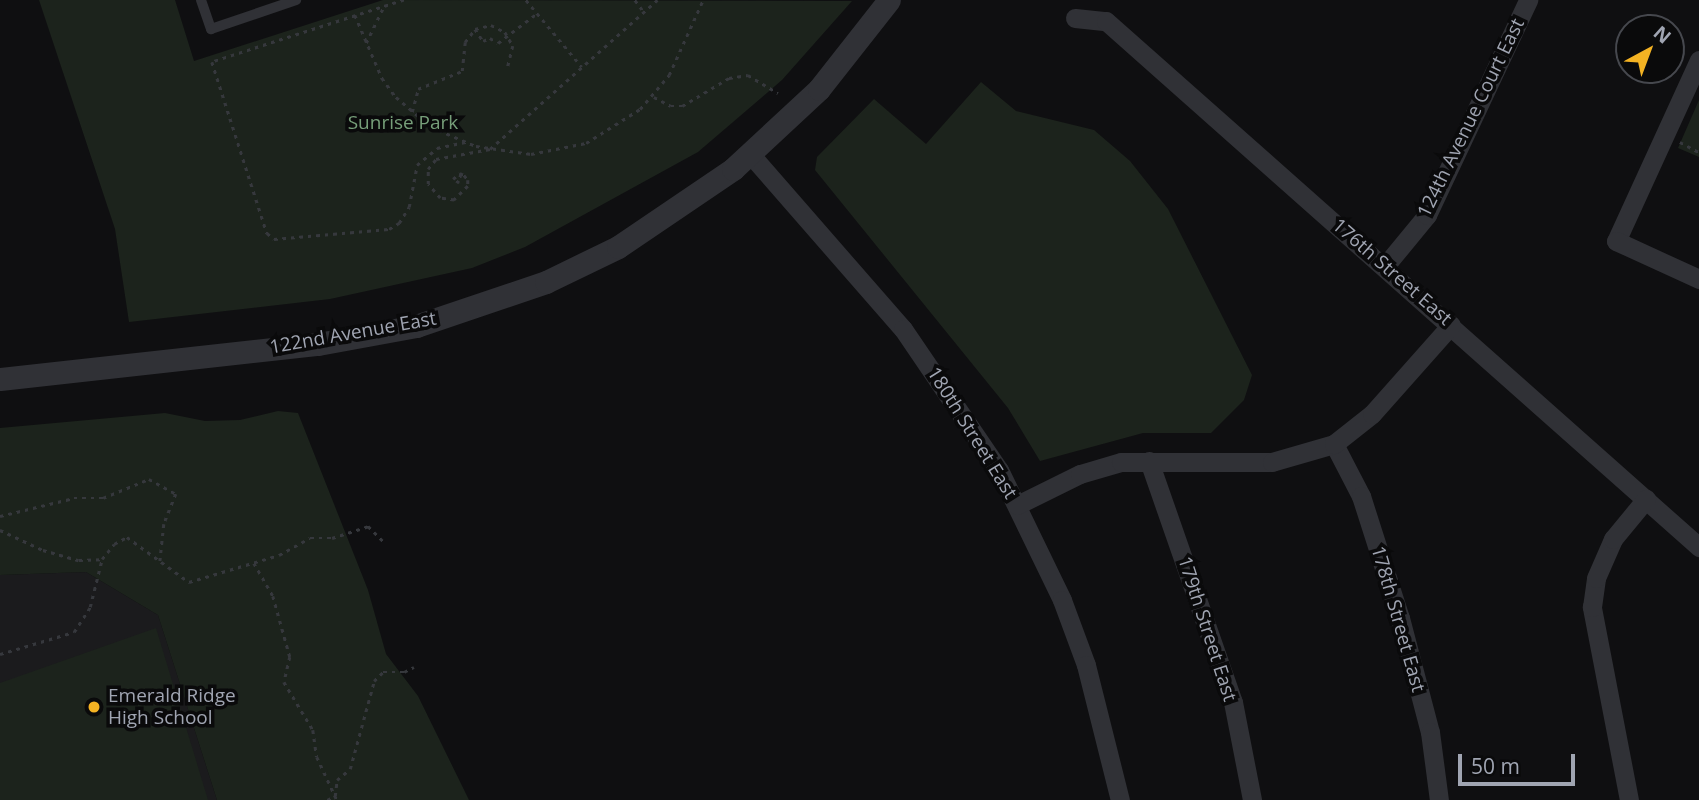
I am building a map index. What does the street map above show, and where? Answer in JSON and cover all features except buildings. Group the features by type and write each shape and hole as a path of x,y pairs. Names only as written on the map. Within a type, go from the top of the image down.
{"street":[{"name":"122nd Avenue East","path":"0,379 318,344 450,316 546,282 618,247 692,201 751,155 819,89 889,0"},
{"name":"124th Avenue Court East","path":"1385,266 1427,215 1528,0"},
{"name":"176th Street East","path":"1075,18 1106,20 1699,547"},
{"path":"1699,60 1616,241 1699,279"},
{"name":"180th Street East","path":"751,155 903,329 985,445 1062,600 1086,665 1120,800"},
{"path":"1017,505 1080,474 1121,462 1272,462 1334,444 1372,414 1451,324"},
{"name":"178th Street East","path":"1334,444 1361,496 1400,618 1430,732 1438,800"},
{"name":"179th Street East","path":"1149,461 1233,702 1252,800"},
{"path":"1629,800 1592,607 1596,578 1613,539 1646,499"}],"lane":[{"path":"201,0 211,29 296,0"}],"path":[{"path":"404,0 211,66 269,237 389,229 400,223 409,207 417,165 437,148 466,142"},
{"path":"526,0 582,67"},
{"path":"635,0 644,12"},
{"path":"491,149 657,0"},
{"path":"461,174 468,186 454,200 440,198 428,184 429,169 439,156 491,149 549,153 586,143 621,125 654,96 703,0"},
{"path":"366,46 384,6"},
{"path":"475,29 482,41 489,38 498,43 536,14"},
{"path":"355,15 366,46 382,78 412,111 431,127 491,149"},
{"path":"412,111 418,89 462,71 465,42 475,29 491,26 508,36 513,46 508,66"},
{"path":"654,96 671,106 681,106 729,78 748,75 778,93"},
{"path":"1665,134 1699,152"},
{"path":"0,516 74,498 103,498 149,479 176,494 164,524 160,561"},
{"path":"0,654 74,632 90,607 102,559 114,544 127,537 189,582 254,563 310,538 332,538 368,526 383,541"},
{"path":"0,530 43,550 79,560 102,559"},
{"path":"254,563 273,596 290,657 284,682 313,730 317,757 336,798"},
{"path":"336,798 337,780 350,769 374,681 383,672 404,672 414,667"},
{"path":"327,800 336,798"}],"shaded area":[{"name":"Emerald Ridge High School","path":"86,572 158,615 217,800 0,800 0,575"}],"green space":[{"name":"Sunrise Park","path":"39,0 175,0 194,61 383,0 852,1 782,80 698,152 525,247 472,268 330,299 129,322 115,229"},
{"path":"981,82 1016,111 1094,130 1130,161 1168,209 1252,375 1244,400 1211,433 1143,433 1040,461 1008,408 815,170 817,157 874,99 926,144"},
{"path":"1699,100 1699,157 1678,148"},
{"path":"278,411 298,413 368,590 386,654 418,696 469,800 217,800 158,615 86,572 0,575 0,428 165,413 205,421 240,420"},
{"name":"Emerald Ridge High School","path":"156,628 208,800 0,800 0,683"}],"place":[{"name":"Emerald Ridge High School","path":"94,707"}]}
